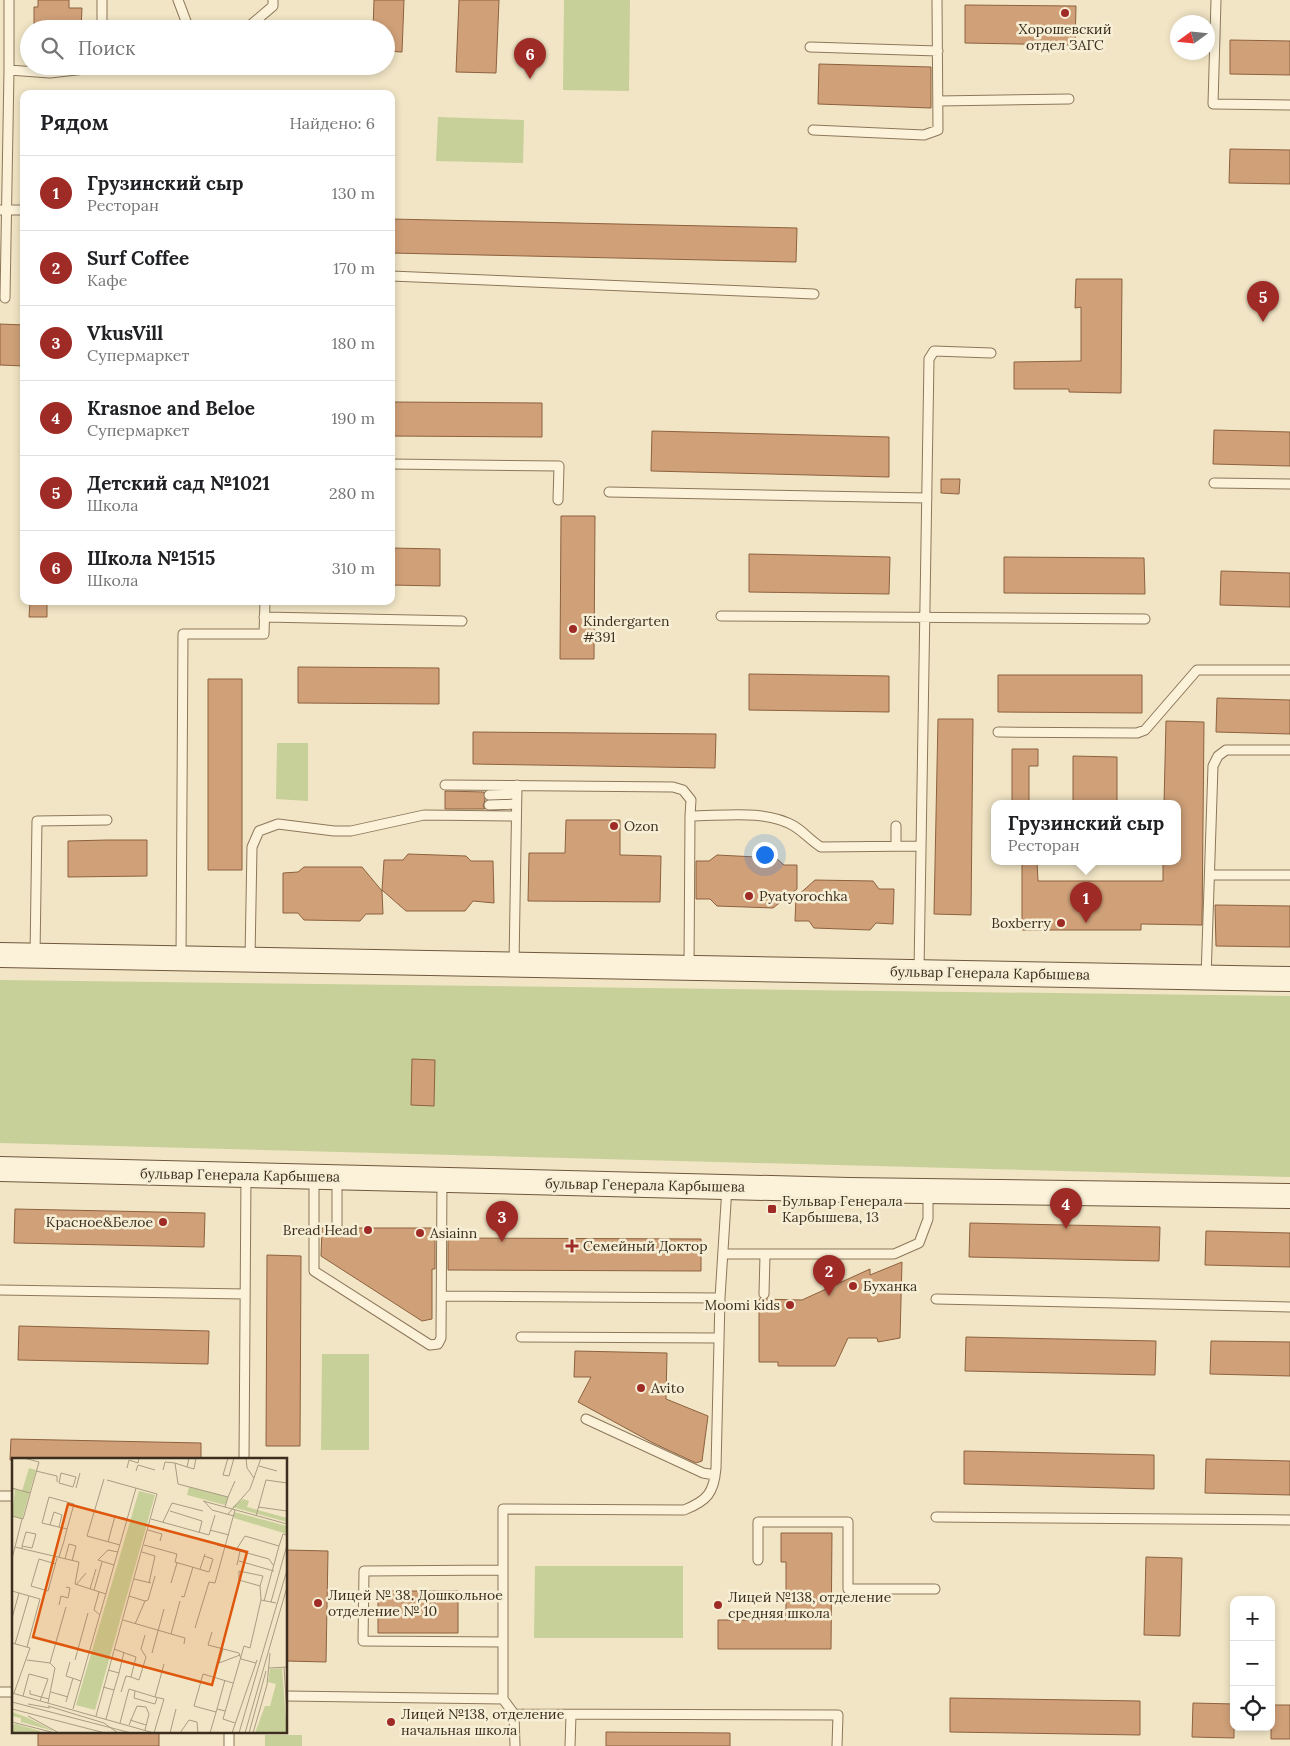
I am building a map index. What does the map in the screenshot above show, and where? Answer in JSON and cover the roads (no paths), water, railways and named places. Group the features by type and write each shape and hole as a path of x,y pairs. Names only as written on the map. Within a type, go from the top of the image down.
{"street":[{"name":"бульвар Генерала Карбышева","path":"0,955 1290,979"},
{"name":"бульвар Генерала Карбышева","path":"0,1169 727,1187 1290,1196"}],"lane":[{"path":"5,298 4,107 9,70 9,0"},
{"path":"102,0 102,20"},
{"path":"178,0 186,20"},
{"path":"257,20 273,6 273,0"},
{"path":"813,130 924,135 938,130 937,0"},
{"path":"1216,0 1213,104 1290,105"},
{"path":"810,47 938,51"},
{"path":"9,70 20,71"},
{"path":"938,101 1069,99"},
{"path":"4,210 20,210"},
{"path":"395,276 814,294"},
{"path":"919,971 929,359 934,352 991,353"},
{"path":"395,464 559,466 558,500"},
{"path":"1214,483 1290,484"},
{"path":"609,492 926,498"},
{"path":"181,958 183,634 264,634 265,605"},
{"path":"721,616 1145,619"},
{"path":"264,617 462,621"},
{"path":"998,732 1137,733 1145,730 1197,670 1290,670"},
{"path":"1206,978 1213,766 1218,756 1226,750 1290,750"},
{"path":"446,785 517,790 673,787 683,790 691,800 689,967"},
{"path":"516,804 489,800 517,790"},
{"path":"514,964 517,790"},
{"path":"250,960 252,847 258,830 278,824 351,831 424,815 516,816"},
{"path":"690,816 770,816 794,826 821,847 920,846"},
{"path":"35,956 37,821 107,820"},
{"path":"896,826 896,846"},
{"path":"1210,875 1290,875"},
{"path":"244,1458 246,1175"},
{"path":"326,1177 337,1228"},
{"path":"326,1177 314,1271 430,1345 438,1344 441,1338 442,1180"},
{"path":"514,1746 514,1714 503,1699 502,1509 684,1510 702,1503 711,1492 716,1475 718,1338 727,1187"},
{"path":"723,1254 880,1255 905,1250 918,1243 928,1219 928,1191"},
{"path":"764,1294 765,1255"},
{"path":"0,1290 245,1294"},
{"path":"442,1296 720,1298"},
{"path":"936,1299 1290,1307"},
{"path":"521,1337 718,1338"},
{"path":"586,1419 703,1473 716,1475"},
{"path":"936,1517 1290,1520"},
{"path":"758,1560 758,1522 848,1522 848,1588 935,1589"},
{"path":"503,1570 364,1571 363,1641 503,1642"},
{"path":"288,1696 503,1699"},
{"path":"514,1714 838,1715 838,1746"},
{"path":"570,1746 571,1714"}],"place":[{"name":"Хорошевский отдел ЗАГС","path":"1065,13"},
{"name":"Школа №1515","path":"530,79"},
{"name":"Детский сад №1021","path":"1263,322"},
{"name":"Kindergarten #391","path":"573,629"},
{"name":"Ozon","path":"614,826"},
{"name":"Pyatyorochka","path":"749,896"},
{"name":"Boxberry","path":"1061,923"},
{"name":"Грузинский сыр","path":"1086,923"},
{"name":"Бульвар Генерала Карбышева, 13","path":"772,1209"},
{"name":"Красное&Белое","path":"163,1222"},
{"name":"Krasnoe and Beloe","path":"1066,1229"},
{"name":"Bread Head","path":"368,1230"},
{"name":"Asiainn","path":"420,1233"},
{"name":"VkusVill","path":"502,1242"},
{"name":"Семейный Доктор","path":"572,1246"},
{"name":"Буханка","path":"853,1286"},
{"name":"Surf Coffee","path":"829,1296"},
{"name":"Moomi kids","path":"790,1305"},
{"name":"Avito","path":"641,1388"},
{"name":"Лицей № 38. Дошкольное отделение № 10","path":"318,1603"},
{"name":"Лицей №138, отделение средняя школа","path":"718,1605"},
{"name":"Лицей №138, отделение начальная школа","path":"391,1722"}]}
